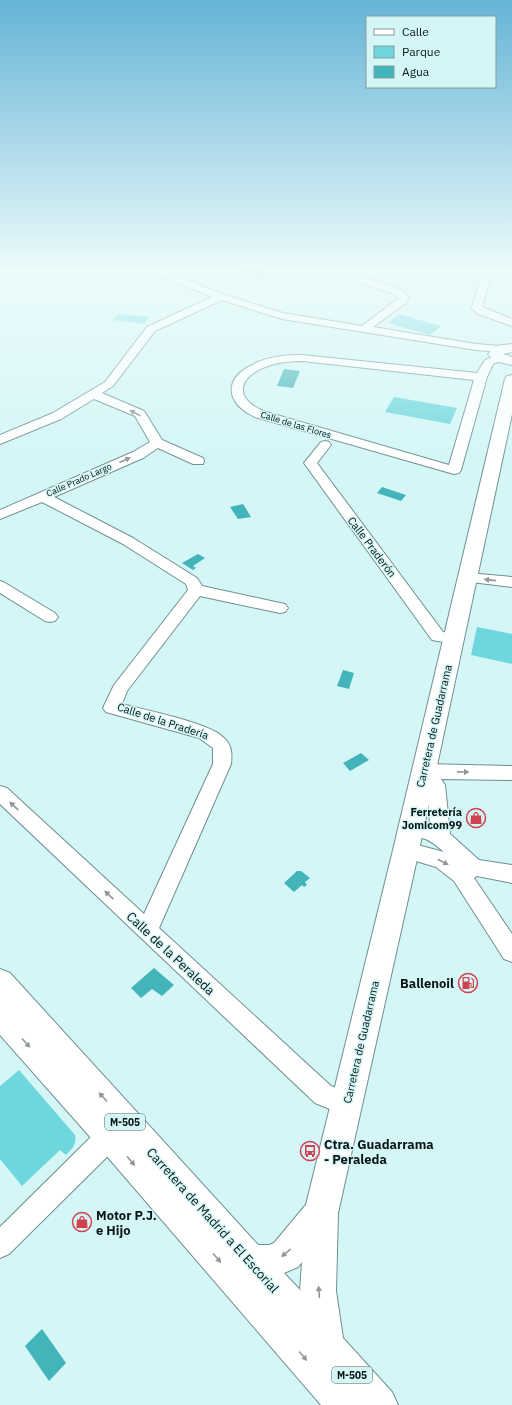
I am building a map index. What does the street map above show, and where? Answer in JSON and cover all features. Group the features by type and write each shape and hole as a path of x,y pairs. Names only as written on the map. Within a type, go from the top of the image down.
{"main road":[{"name":"Carretera de Guadarrama","path":"326,1345 318,1291 321,1213 468,578 506,358"},
{"name":"Carretera de Madrid a El Escorial","path":"0,982 326,1345 378,1405"},
{"name":"Carretera de Madrid a El Escorial","path":"0,1014 110,1136 346,1405"},
{"path":"250,1262 269,1262 286,1255 321,1213"}],"street":[{"path":"0,440 57,416 109,384 148,334"},
{"path":"398,334 476,347 506,358"},
{"name":"Calle de las Flores","path":"481,377 302,358 283,359 258,366 251,369 241,377 236,386 238,397 245,406 259,414 454,470 481,377 489,362 506,358"},
{"path":"93,394 140,414 157,443 198,461"},
{"name":"Calle Prado Largo","path":"0,515 138,455 157,443"},
{"name":"Calle Praderón","path":"325,445 310,463 438,636 454,639"},
{"path":"42,496 128,541 192,581 196,590 280,608"},
{"path":"468,578 512,582"},
{"path":"0,586 50,617"},
{"name":"Calle de la Pradería","path":"147,931 222,764 223,751 218,741 205,733 112,708 120,689 196,590"},
{"path":"424,771 512,773"},
{"path":"424,771 436,785 441,838"},
{"name":"Calle de la Peraleda","path":"0,793 323,1095 347,1104"},
{"path":"512,874 468,871 442,860 408,840 424,830 441,838 468,871 512,952"},
{"path":"0,1245 110,1136"}],"green space":[{"path":"394,397 457,408 450,424 385,412"},
{"path":"477,627 512,634 512,664 471,655"},
{"path":"19,1070 75,1135 74,1146 66,1155 60,1150 22,1186 0,1159 0,1086"}],"water":[{"path":"284,369 300,371 293,388 277,386"},
{"path":"382,487 406,495 401,501 377,493"},
{"path":"243,504 251,517 238,519 230,507"},
{"path":"198,554 205,558 193,566 196,568 193,570 182,563"},
{"path":"343,670 354,673 349,689 337,686"},
{"path":"361,753 369,760 350,771 343,763"},
{"path":"297,871 301,871 310,878 305,882 307,885 304,887 302,885 294,892 284,883"},
{"path":"154,968 174,985 162,996 152,989 141,998 131,988"},
{"path":"42,1329 66,1363 49,1381 25,1346"}],"place":[{"name":"Ferretería Jomicom99","path":"476,818"},
{"name":"Ballenoil","path":"468,983"},
{"name":"Ctra. Guadarrama - Peraleda","path":"310,1151"},
{"name":"Motor P.J. e Hijo","path":"82,1222"}]}
